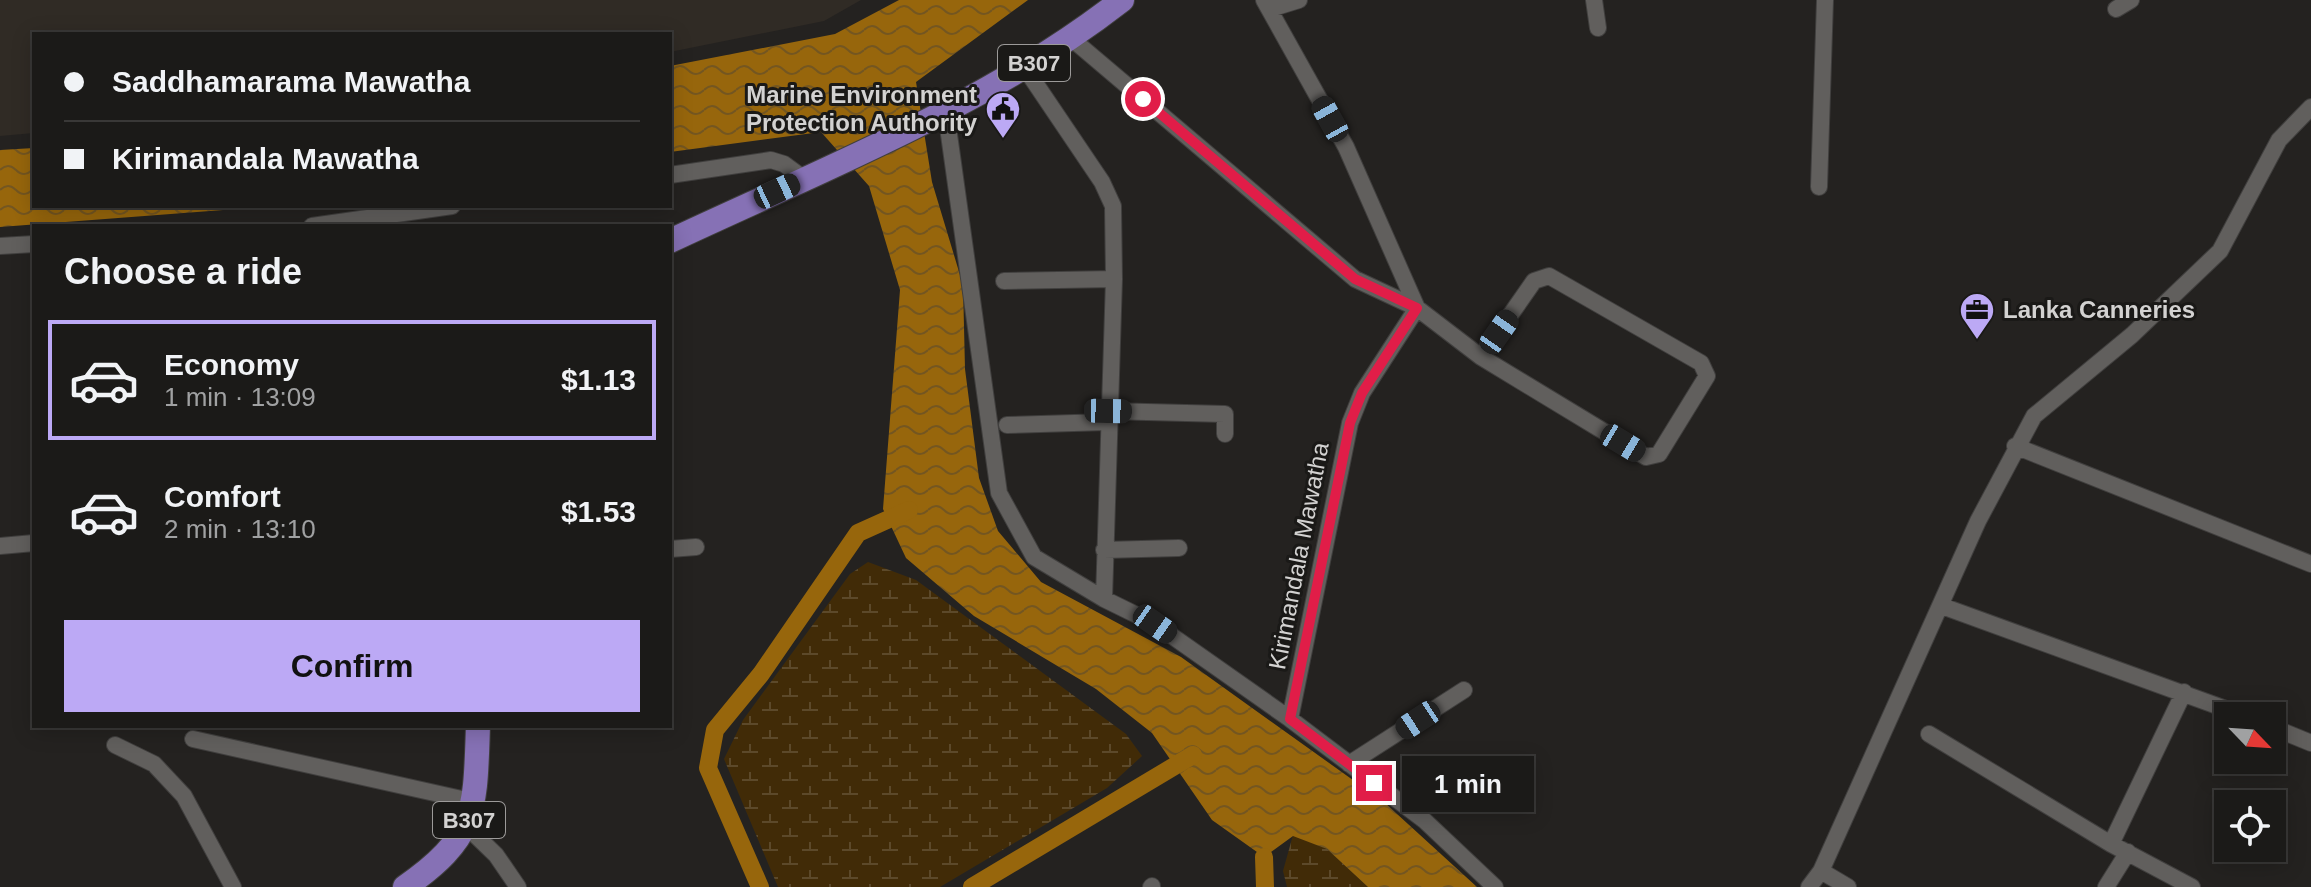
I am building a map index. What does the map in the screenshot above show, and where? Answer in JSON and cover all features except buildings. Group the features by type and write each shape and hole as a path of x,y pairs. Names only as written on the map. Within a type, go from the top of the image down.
{"main road":[{"name":"B307","path":"672,240 943,115 1072,39 1122,0"},
{"name":"B307","path":"405,887 450,852 466,826 475,802 478,728"}],"street":[{"path":"1299,0 1267,5 1346,147 1417,308"},
{"path":"1594,0 1598,28"},
{"path":"1819,187 1825,0"},
{"path":"2116,9 2131,0"},
{"path":"1072,39 1355,279 1417,308 1481,357 1646,457 1659,454 1707,376 1701,363 1549,276 1534,281 1481,357"},
{"path":"1025,68 1102,182 1113,206 1114,279 1107,417 1104,599"},
{"path":"1809,887 1821,871 2015,446 2034,416 2132,335 2220,251 2279,140 2311,107"},
{"path":"943,115 999,493 1034,557 1104,599 1155,624 1290,719 1424,820 1495,887"},
{"path":"672,175 771,160 784,164 803,178"},
{"path":"326,224 438,208"},
{"path":"0,246 32,244"},
{"path":"1004,281 1114,279"},
{"name":"Kirimandala Mawatha","path":"1290,719 1350,423 1362,393 1417,308"},
{"path":"1007,425 1107,417 1225,414 1225,434"},
{"path":"2015,446 2311,564"},
{"path":"0,546 32,543"},
{"path":"672,549 696,547"},
{"path":"1104,550 1179,548"},
{"path":"1942,606 2214,704"},
{"path":"1349,764 1464,690"},
{"path":"2111,844 2184,692"},
{"path":"2286,733 2311,743"},
{"path":"1929,734 2111,844 2192,887"},
{"path":"193,739 475,802"},
{"path":"115,745 154,764 184,796 233,887"},
{"path":"466,826 496,855 518,887"},
{"path":"2106,887 2128,852"},
{"path":"1821,871 1848,887"}],"shaded area":[{"path":"0,0 861,0 824,21 672,52 672,32 32,32 32,133 0,136"}],"green space":[{"path":"868,562 916,580 1126,734 1142,756 1107,788 940,887 778,887 724,759 743,720 850,574"},
{"path":"1293,835 1327,849 1368,887 1287,887 1283,871"}],"water":[{"path":"899,0 1028,0 916,82 932,182 963,285 965,369 979,478 998,531 1041,582 1181,657 1385,803 1477,887 1368,887 1327,849 1293,836 1264,857 1212,820 1152,733 1096,689 974,616 906,558 883,509 900,290 869,186 821,132 672,152 672,66 835,34"},
{"path":"32,148 32,208 251,208 0,227 0,150"}],"waterway":[{"path":"760,887 708,768 715,730 761,674 858,533 909,510"},
{"path":"972,887 1193,755"},
{"path":"1264,857 1265,887"}],"place":[{"name":"Marine Environment Protection Authority","path":"1003,140"},
{"name":"Lanka Canneries","path":"1977,341"}],"route":[{"path":"1143,99 1355,279 1417,308 1362,393 1350,423 1290,719 1374,783"}]}
